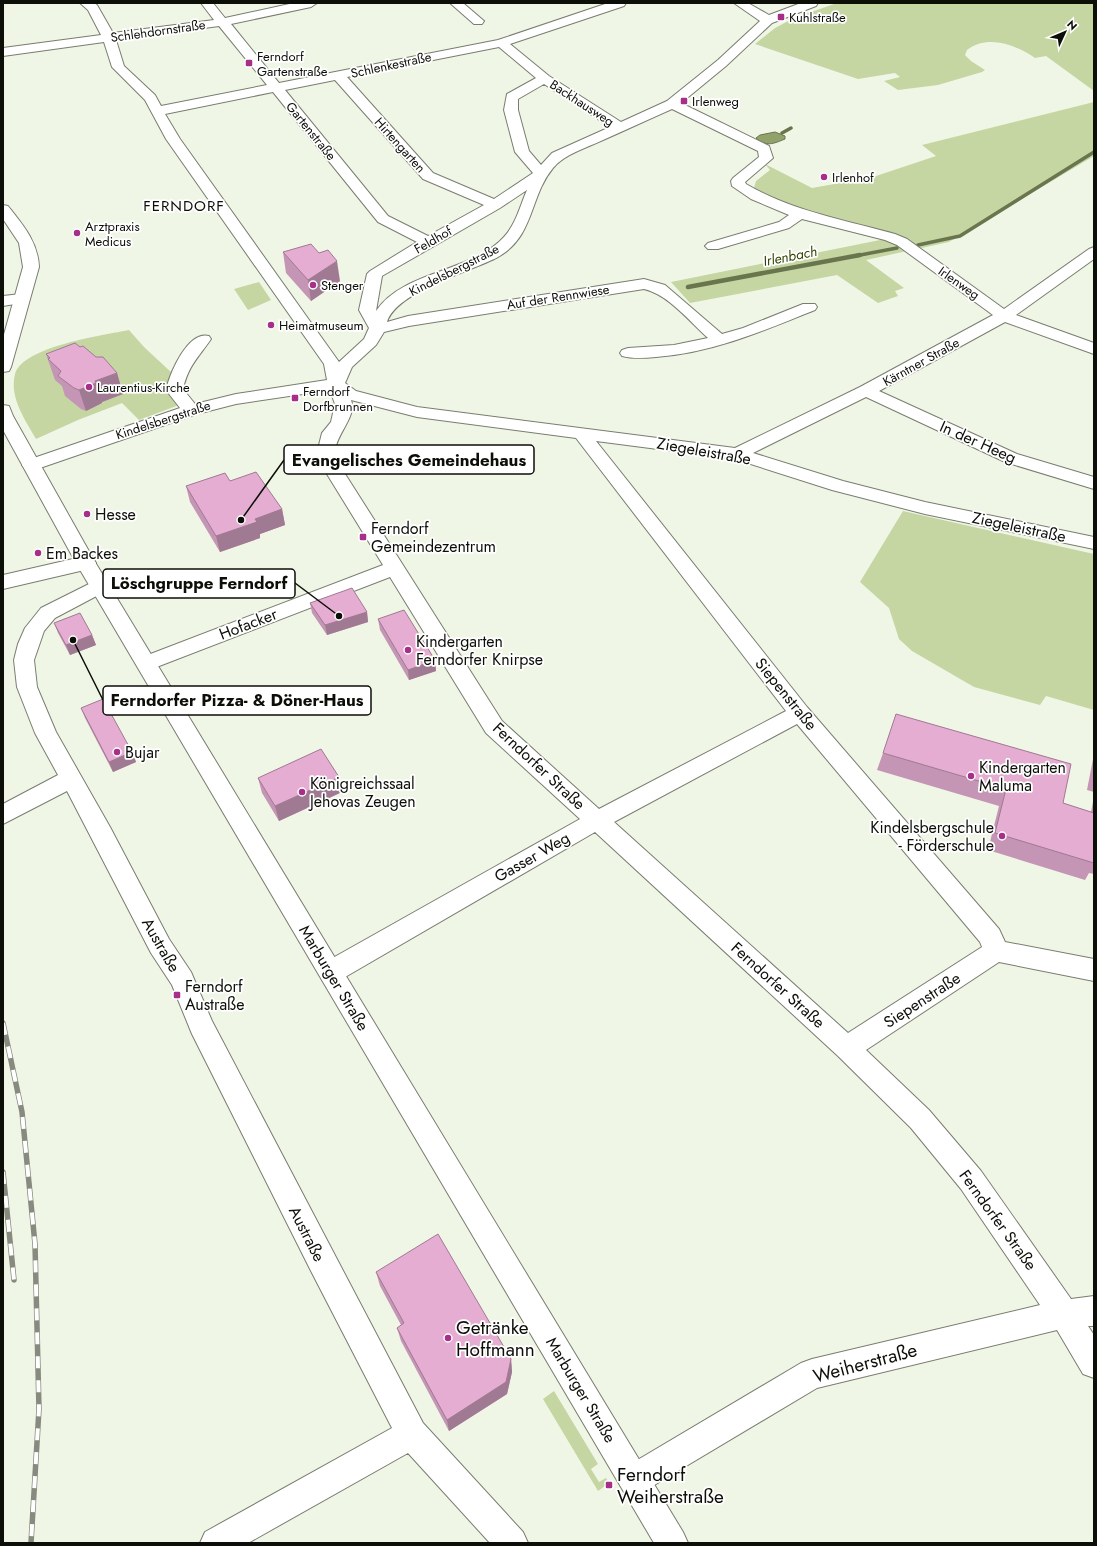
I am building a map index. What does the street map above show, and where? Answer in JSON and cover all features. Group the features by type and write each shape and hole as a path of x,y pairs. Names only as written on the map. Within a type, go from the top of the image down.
{"street":[{"name":"Ferndorfer Straße","path":"86,3 93,8 109,38 118,67 150,98 173,139 332,364 336,384 344,404 339,423 330,433 327,449 331,466 494,727 847,1048 920,1119 971,1180 1064,1314 1094,1363"},
{"name":"Gartenstraße","path":"207,3 383,219 428,242"},
{"name":"Schlehdornstraße","path":"3,52 223,22 311,3"},
{"path":"456,3 478,21"},
{"name":"Schlenkestraße","path":"158,111 500,43 620,3"},
{"path":"740,3 768,20"},
{"name":"Kindelsbergstraße","path":"31,465 191,410 236,400 336,384 344,366 358,354 378,329 383,313 394,302 425,282 491,254 509,241 519,227 541,174 548,164 557,156 672,104 722,63 768,20 812,3"},
{"name":"Backhausweg","path":"500,43 544,79 619,127"},
{"name":"Hirtengarten","path":"339,76 428,176 495,206"},
{"name":"Backhausweg","path":"541,174 522,152 520,139 515,128 511,110 512,97 544,79"},
{"name":"Irlenweg","path":"672,104 764,149 766,158 738,181 739,186 749,193 801,213 890,237 902,242 1004,316 1094,349"},
{"name":"Feldhof","path":"378,329 367,310 375,274 428,242 495,206 541,174"},
{"path":"3,209 27,242 31,256 31,267 3,367"},
{"path":"713,246 784,225 801,213"},
{"name":"Kärntner Straße","path":"737,454 866,391 1004,316 1094,252"},
{"name":"Auf der Rennwiese","path":"378,329 416,320 644,284 659,288 675,300 719,340"},
{"path":"3,301 21,300"},
{"path":"628,353 652,353 694,347 749,331 809,307"},
{"path":"191,410 174,390 178,372 189,355 203,339"},
{"name":"Ziegeleistraße","path":"336,384 350,394 417,412 580,432 737,454 838,486 918,506 1094,543"},
{"name":"In der Heeg","path":"866,391 1011,458 1094,483"},
{"name":"Marburger Straße","path":"3,410 4,416 99,586 147,663 672,1543"},
{"name":"Siepenstraße","path":"580,432 800,714 990,936 996,951 847,1048"},
{"path":"3,582 86,562"},
{"name":"Hofacker","path":"147,663 394,568"},
{"name":"Austraße","path":"99,586 48,613 36,628 28,644 24,660 27,687 46,733 72,778 160,946 182,980 201,1026 321,1261 412,1434 512,1543"},
{"name":"Gasser Weg","path":"331,972 597,820 800,714"},
{"path":"3,816 72,778"},
{"path":"996,951 1094,970"},
{"name":"Weiherstraße","path":"635,1480 812,1374 1064,1314 1094,1311"},
{"path":"216,1543 412,1434"}],"shaded area":[{"path":"837,3 1094,3 1094,91 1046,56 1035,58 1019,49 1002,43 984,43 975,45 967,50 965,55 985,70 982,72 938,85 898,90 884,81 900,77 895,73 858,79 755,44 775,28 794,18"},
{"path":"1094,102 1094,156 949,242 917,249 797,209 753,191 756,181 770,170 765,164 812,188 873,177 936,156 922,145"},
{"path":"775,132 785,136 785,139 766,144 756,138 760,135"},
{"path":"885,239 907,251 866,260 904,288 895,291 898,296 878,303 837,275 690,303 671,282"},
{"path":"259,282 271,300 248,310 234,289"},
{"path":"129,330 144,347 172,373 165,390 179,405 139,420 122,403 78,420 36,439 19,408 14,391 15,374 21,364 48,349 66,343"},
{"path":"903,511 1094,554 1094,710 1046,696 1040,705 974,687 912,651 899,639 889,608 860,582"},
{"path":"554,1391 598,1464 591,1469 599,1482 606,1478 609,1483 598,1491 543,1399"}],"building":[{"path":"311,244 319,253 328,250 337,261 308,280 283,252"},
{"path":"75,343 80,347 83,346 96,357 103,357 117,373 95,381 96,383 79,390 74,388 58,376 61,371 48,359 50,358 46,354"},
{"path":"256,472 282,509 255,519 257,522 216,536 186,486 225,473 230,481"},
{"path":"352,588 367,612 325,625 310,603"},
{"name":"Kindergarten Ferndorfer Knirpse","path":"404,610 435,660 408,670 378,619"},
{"path":"80,613 92,635 66,645 54,623"},
{"path":"103,699 132,752 109,762 81,708"},
{"path":"896,714 1071,764 1063,803 1094,813 1094,863 995,833 1006,789 883,753"},
{"path":"321,749 339,777 275,806 258,778"},
{"name":"Getränke Hoffmann","path":"438,1234 511,1359 506,1382 447,1420 397,1328 404,1323 376,1272"}],"waterway":[{"path":"782,133 791,128"},
{"name":"Irlenbach","path":"918,245 960,236 1094,152"},
{"name":"Irlenbach","path":"855,256 897,248"},
{"name":"Irlenbach","path":"688,287 860,255"}],"railway":[{"path":"3,1023 22,1112 35,1244 39,1409 31,1543"},
{"path":"3,1172 14,1280"}],"place":[{"name":"Kuhlstraße","path":"781,17"},
{"name":"Ferndorf Gartenstraße","path":"249,63"},
{"name":"Irlenweg","path":"684,101"},
{"name":"Irlenhof","path":"824,177"},
{"name":"Arztpraxis Medicus","path":"77,233"},
{"name":"Stenger","path":"313,285"},
{"name":"Heimatmuseum","path":"271,325"},
{"name":"Laurentius-Kirche","path":"89,387"},
{"name":"Ferndorf Dorfbrunnen","path":"295,398"},
{"name":"Hesse","path":"87,514"},
{"name":"Evangelisches Gemeindehaus","path":"241,520"},
{"name":"Ferndorf Gemeindezentrum","path":"363,537"},
{"name":"Em Backes","path":"38,553"},
{"name":"Löschgruppe Ferndorf","path":"339,616"},
{"name":"Ferndorfer Pizza- & Döner-Haus","path":"73,640"},
{"name":"Kindergarten Ferndorfer Knirpse","path":"408,650"},
{"name":"Bujar","path":"117,752"},
{"name":"Kindergarten Maluma","path":"971,776"},
{"name":"Königreichssaal Jehovas Zeugen","path":"302,792"},
{"name":"Kindelsbergschule - Förderschule","path":"1002,836"},
{"name":"Ferndorf Austraße","path":"177,995"},
{"name":"Getränke Hoffmann","path":"448,1338"},
{"name":"Ferndorf Weiherstraße","path":"609,1485"}],"district":[{"name":"FERNDORF","path":"184,206"}]}
